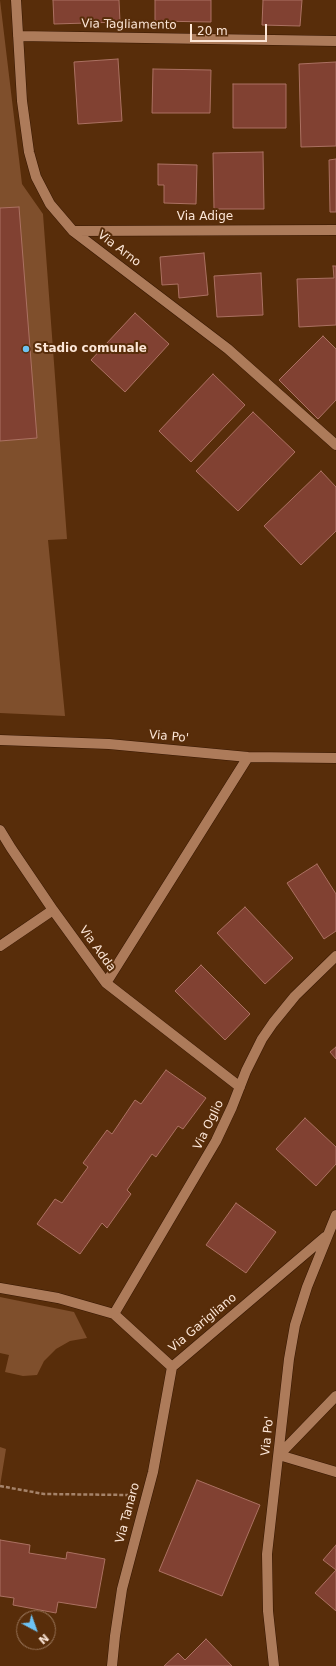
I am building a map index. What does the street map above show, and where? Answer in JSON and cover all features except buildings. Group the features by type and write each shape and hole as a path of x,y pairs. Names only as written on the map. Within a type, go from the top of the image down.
{"street":[{"name":"Via Arno","path":"16,0 22,101 32,165 44,196 73,231 228,349 336,445"},
{"name":"Via Tagliamento","path":"18,36 336,41"},
{"name":"Via Adige","path":"73,231 336,230"},
{"name":"Via Po'","path":"0,740 108,744 248,757 336,758"},
{"path":"106,983 248,757"},
{"name":"Via Adda","path":"0,830 53,910 106,983 240,1087"},
{"path":"0,946 53,910"},
{"name":"Via Oglio","path":"114,1314 202,1168 216,1141 253,1054 273,1023 295,996 336,956"},
{"name":"Via Po'","path":"274,1666 268,1611 267,1567 270,1524 289,1359 295,1325 307,1287 336,1215"},
{"name":"Via Garigliano","path":"0,1288 58,1298 114,1314 172,1367 327,1236"},
{"name":"Via Tanaro","path":"112,1666 122,1590 153,1472 172,1367"},
{"path":"336,1396 279,1455 336,1472"}],"path":[{"path":"0,1486 44,1494 147,1496"}],"shaded area":[{"name":"Stadio comunale","path":"0,0 22,184 43,214 67,539 48,540 65,716 0,713"},
{"path":"0,1297 74,1312 87,1338 70,1341 56,1349 44,1361 37,1375 23,1376 5,1372 9,1355 0,1353"},
{"path":"0,1447 6,1449 0,1486"}],"place":[{"name":"Stadio comunale","path":"26,349"}]}
